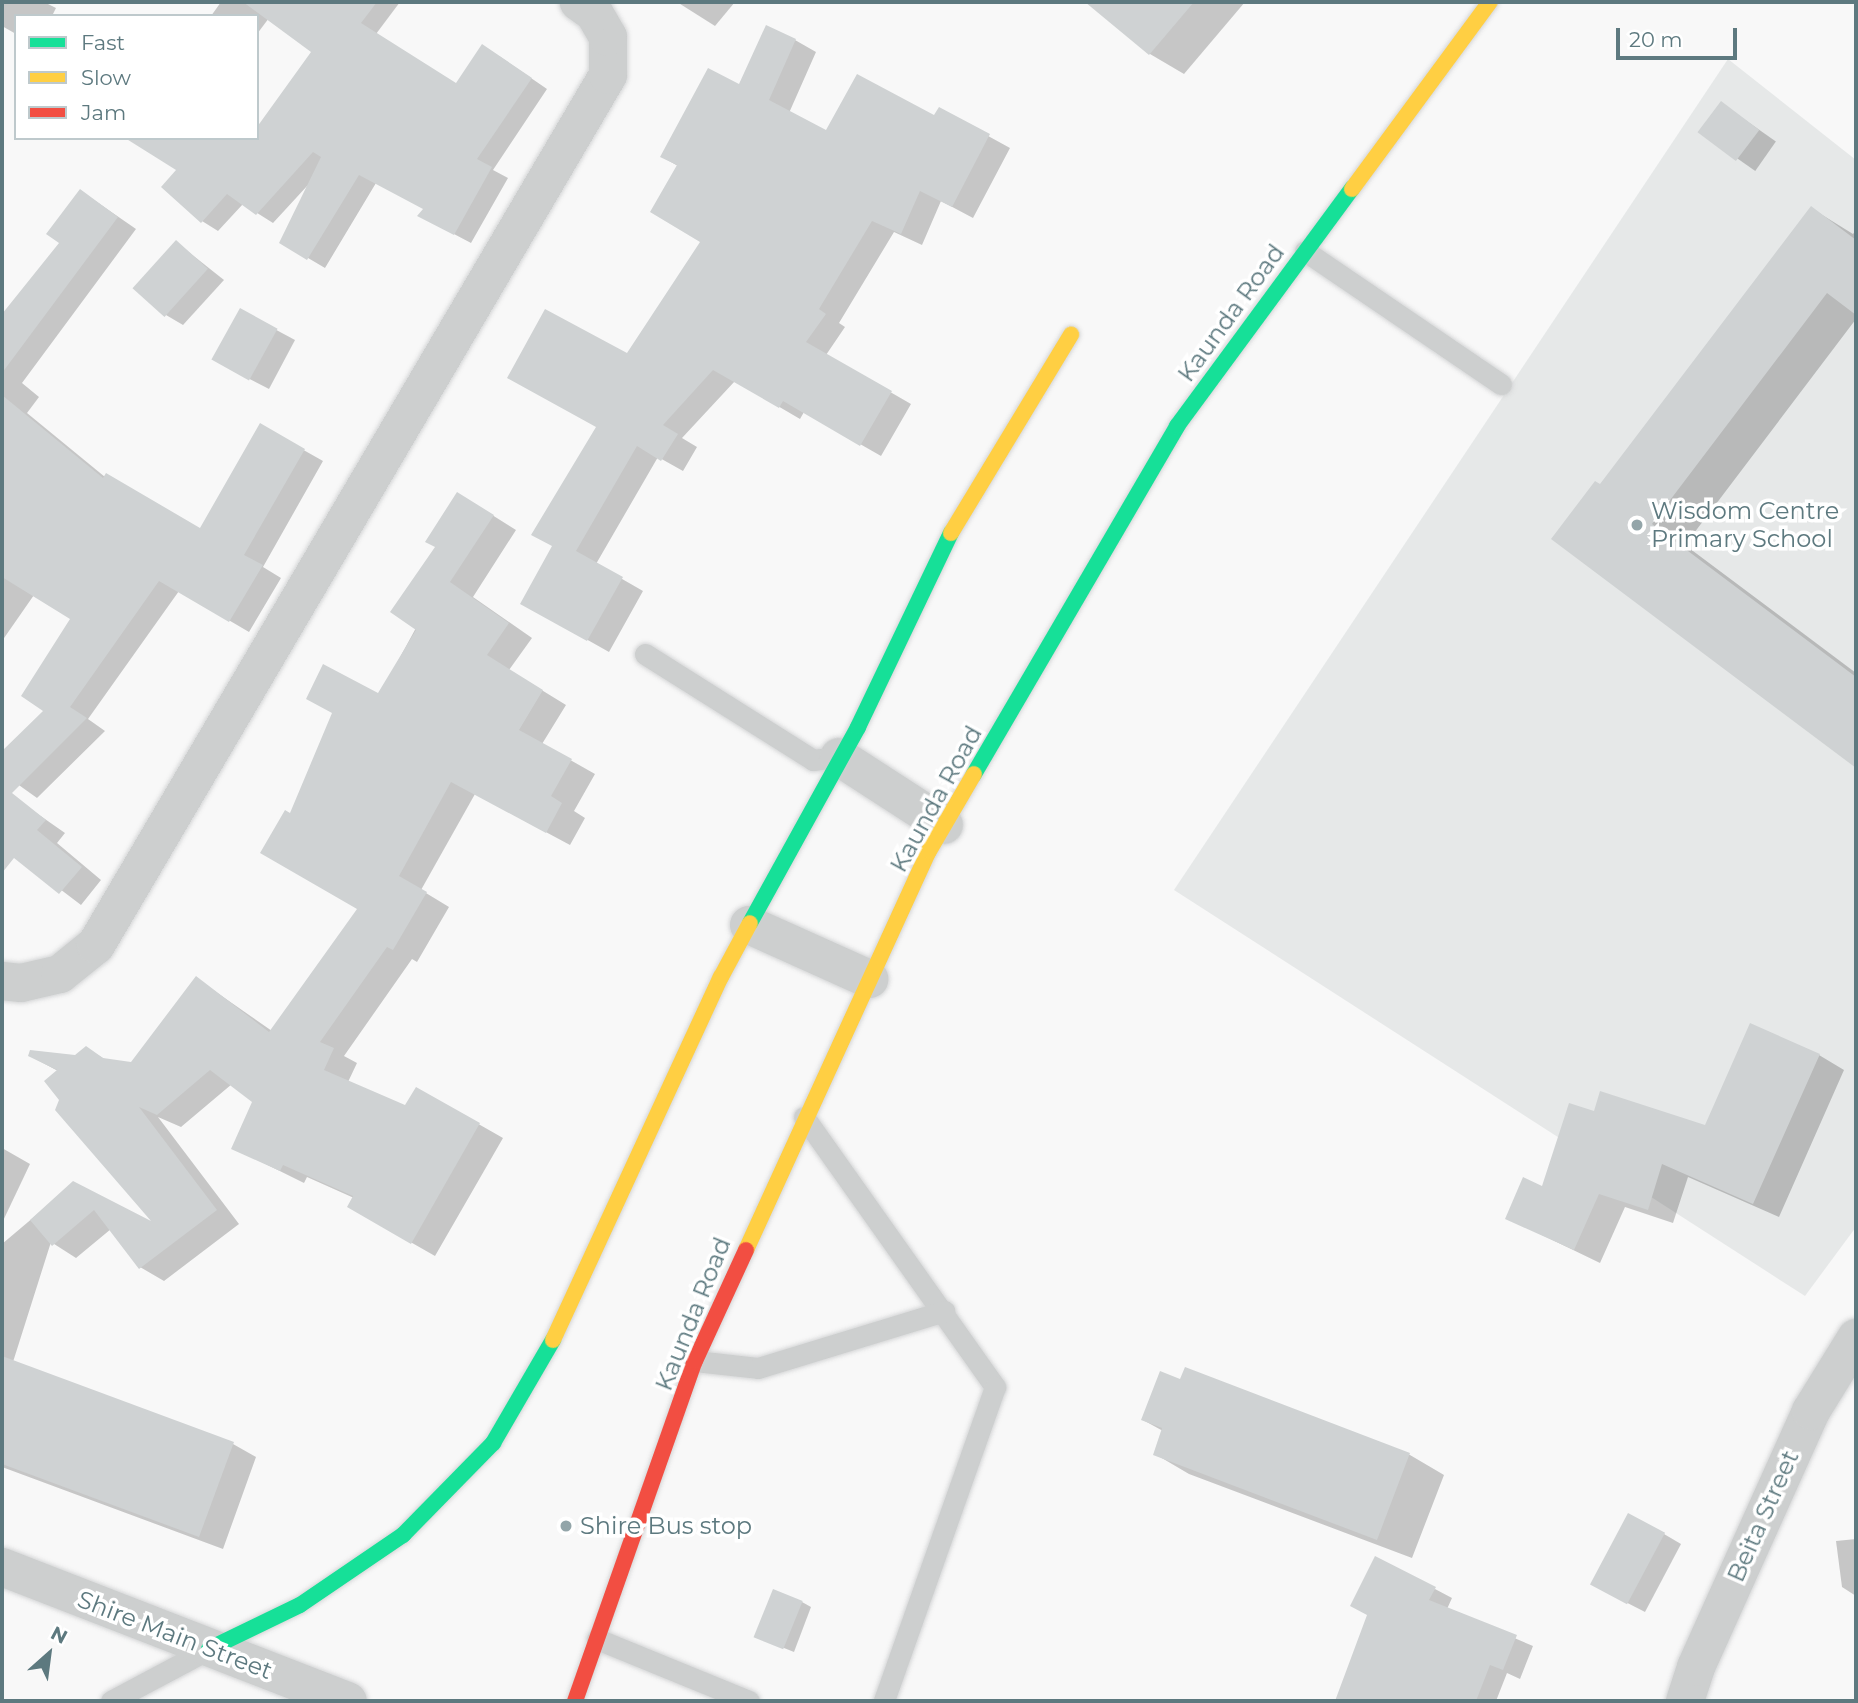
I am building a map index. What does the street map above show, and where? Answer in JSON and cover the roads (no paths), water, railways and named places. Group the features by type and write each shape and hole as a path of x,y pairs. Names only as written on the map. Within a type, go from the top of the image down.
{"main road":[{"name":"Kaunda Road","path":"575,1701 695,1362 804,1116 944,825 1177,426 1490,2"},
{"path":"209,1649 300,1605 403,1535 494,1443 540,1368 576,1295 720,977 839,757 950,536 1071,335"}],"street":[{"path":"2,981 21,983 60,974 96,945 608,75 608,37 594,13 579,2"},
{"path":"839,757 944,825"},
{"path":"749,925 869,979"},
{"name":"Beita Street","path":"1685,1701 1696,1667 1811,1411 1856,1338"},
{"name":"Shire Main Street","path":"2,1567 348,1701"}],"lane":[{"path":"1305,251 1501,384"},
{"path":"645,654 813,760 839,757"},
{"path":"804,1116 945,1311 995,1387 884,1701"},
{"path":"695,1362 758,1368 945,1311"},
{"path":"597,1639 749,1701"},
{"path":"111,1701 209,1649"}],"place":[{"name":"Wisdom Centre Primary School","path":"1637,525"},
{"name":"Shire Bus stop","path":"566,1526"}]}
